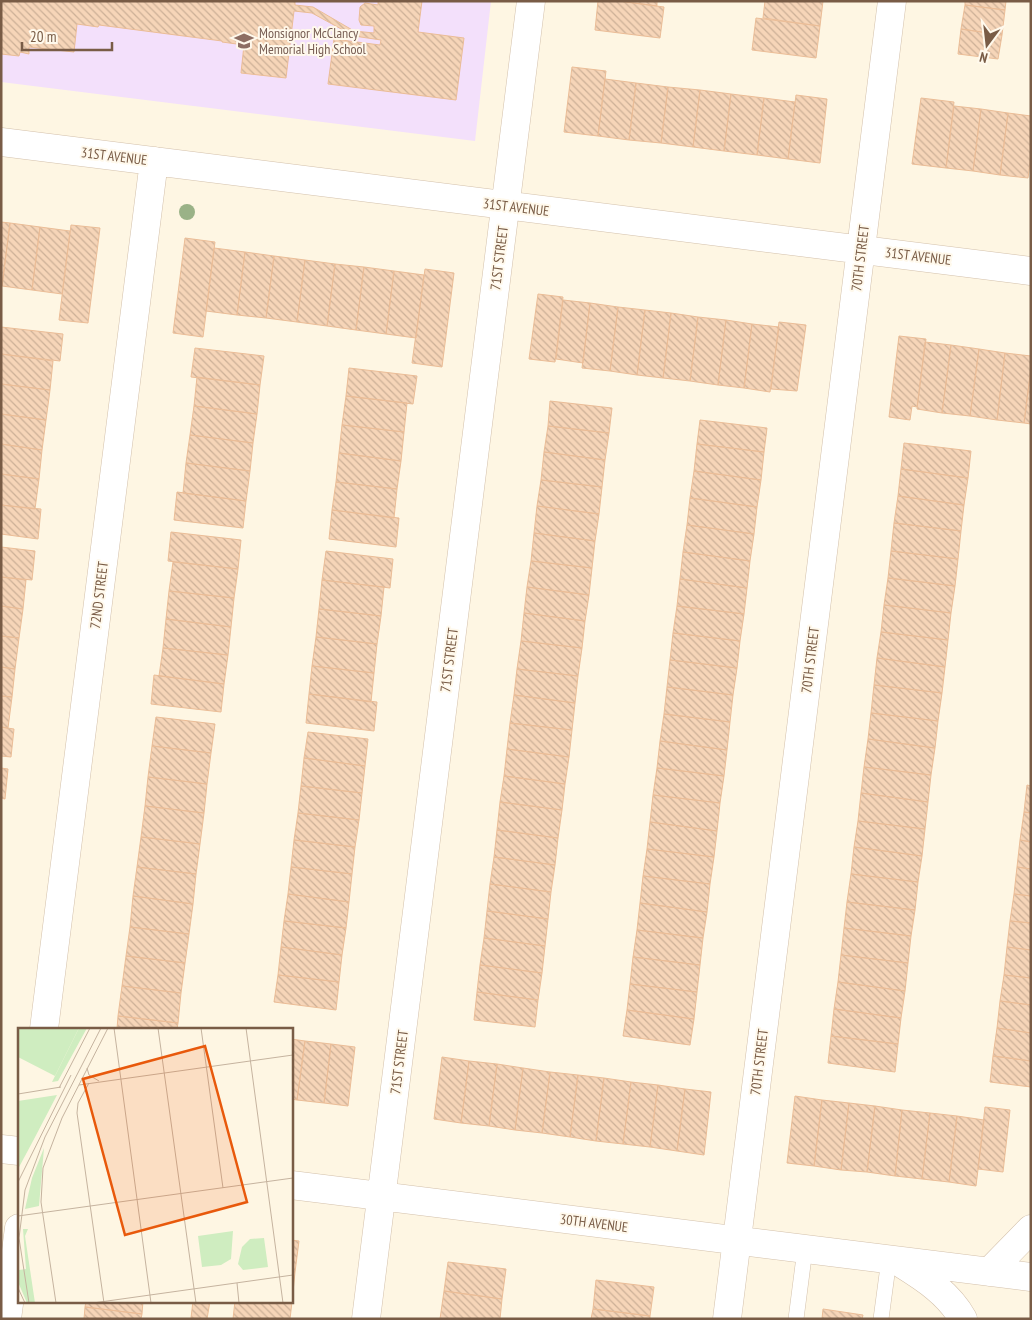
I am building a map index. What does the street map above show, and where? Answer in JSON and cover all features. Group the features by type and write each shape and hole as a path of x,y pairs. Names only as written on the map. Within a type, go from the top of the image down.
{"street":[{"name":"71ST STREET","path":"366,1319 531,1"},
{"name":"70TH STREET","path":"727,1319 892,1"},
{"name":"31ST AVENUE","path":"1,142 1031,271"},
{"name":"72ND STREET","path":"44,1028 154,161"},
{"path":"1,1149 18,1151"},
{"name":"30TH AVENUE","path":"292,1185 1031,1277"},
{"path":"989,1272 1031,1229"},
{"path":"8,1319 18,1236"},
{"name":"30TH AVENUE","path":"893,1260 936,1286 957,1309 963,1319"}],"lane":[{"path":"796,1319 805,1249"},
{"path":"881,1319 893,1260"}],"shaded area":[{"name":"Monsignor McClancy Memorial High School","path":"1,1 491,1 475,141 1,82"}],"building":[{"name":"Monsignor McClancy Memorial High School","path":"1,1 295,1 295,5 313,7 354,31 374,33 374,26 361,25 359,20 360,7 365,3 378,5 378,1 422,1 418,32 464,38 456,100 328,84 334,39 380,45 381,40 354,36 312,13 294,11 286,78 241,73 244,45 99,25 98,27 77,24 74,52 29,47 29,54 20,52 19,56 1,54"},
{"path":"598,1 619,1 664,7 660,38 595,30"},
{"path":"619,1 657,1 657,6"},
{"path":"765,1 823,1 820,26 763,18"},
{"path":"965,1 1006,1 1005,10 965,5"},
{"path":"965,5 1005,10 1002,35 961,29"},
{"path":"756,18 820,26 816,58 752,50"},
{"path":"961,29 1002,35 998,59 958,54"},
{"path":"572,67 606,71 598,136 564,132"},
{"path":"605,79 636,83 629,140 598,136"},
{"path":"636,83 668,87 661,143 629,140"},
{"path":"668,87 700,90 693,147 661,143"},
{"path":"700,90 731,94 724,151 693,147"},
{"path":"731,94 764,98 757,155 724,151"},
{"path":"796,95 827,99 820,163 788,159"},
{"path":"764,98 795,102 788,159 757,155"},
{"path":"921,98 954,102 946,168 912,164"},
{"path":"954,106 981,109 973,171 946,168"},
{"path":"981,109 1008,113 1000,175 973,171"},
{"path":"1008,113 1031,116 1031,156 1028,178 1000,175"},
{"path":"1,222 10,223 2,286 1,286"},
{"path":"10,223 40,227 32,290 2,286"},
{"path":"71,225 100,228 88,323 59,320"},
{"path":"40,227 70,231 62,294 32,290"},
{"path":"185,238 215,242 203,337 173,333"},
{"path":"214,248 245,252 237,315 206,311"},
{"path":"245,252 274,256 266,318 237,315"},
{"path":"274,256 305,260 297,322 266,318"},
{"path":"305,260 335,264 327,326 297,322"},
{"path":"335,264 364,267 356,330 327,326"},
{"path":"364,267 394,271 386,334 356,330"},
{"path":"425,269 454,273 442,367 412,363"},
{"path":"394,271 424,275 416,338 386,334"},
{"path":"538,294 563,297 555,362 529,359"},
{"path":"563,300 590,303 583,363 556,359"},
{"path":"590,303 618,307 610,371 582,368"},
{"path":"618,307 645,310 637,375 610,371"},
{"path":"645,310 671,313 663,378 637,375"},
{"path":"671,313 698,317 690,381 663,378"},
{"path":"698,317 726,320 718,385 690,381"},
{"path":"726,320 752,324 744,388 718,385"},
{"path":"779,322 806,325 797,391 771,389"},
{"path":"752,324 779,327 770,392 744,388"},
{"path":"1,327 63,334 60,361 1,354"},
{"path":"899,336 926,339 917,407 912,406 910,420 889,417"},
{"path":"925,342 951,345 942,413 917,409"},
{"path":"951,345 979,349 970,416 942,413"},
{"path":"195,348 264,356 260,385 191,377"},
{"path":"979,349 1005,353 997,420 970,416"},
{"path":"1005,353 1031,356 1024,423 997,420"},
{"path":"1,354 53,361 50,390 1,384"},
{"path":"349,368 417,376 413,404 346,396"},
{"path":"1031,368 1031,424 1024,423"},
{"path":"197,377 260,385 257,414 194,406"},
{"path":"1,384 50,390 46,420 1,414"},
{"path":"346,396 407,403 404,432 342,425"},
{"path":"550,401 612,408 609,433 548,426"},
{"path":"194,406 257,414 253,443 190,435"},
{"path":"1,414 46,420 42,450 1,444"},
{"path":"700,420 767,428 764,452 697,444"},
{"path":"342,425 404,432 401,461 339,453"},
{"path":"548,426 609,433 605,460 544,452"},
{"path":"190,435 253,443 250,471 186,463"},
{"path":"904,443 971,451 968,478 901,469"},
{"path":"1,444 42,450 39,479 1,474"},
{"path":"697,444 764,452 761,480 694,471"},
{"path":"544,452 605,460 602,487 541,480"},
{"path":"339,453 401,461 397,489 336,482"},
{"path":"186,463 250,471 246,501 183,493"},
{"path":"901,469 968,478 964,505 898,496"},
{"path":"694,471 761,480 757,507 690,498"},
{"path":"1,474 39,479 35,509 1,505"},
{"path":"541,480 602,487 599,514 537,506"},
{"path":"336,482 397,489 394,518 332,510"},
{"path":"177,492 246,501 243,528 174,520"},
{"path":"898,496 964,505 961,531 894,523"},
{"path":"690,498 757,507 754,534 687,525"},
{"path":"1,505 41,509 38,539 1,534"},
{"path":"537,506 599,514 595,541 534,533"},
{"path":"332,510 399,518 396,547 329,539"},
{"path":"894,523 961,531 958,559 891,551"},
{"path":"687,525 754,534 750,561 683,552"},
{"path":"171,532 241,540 238,569 168,561"},
{"path":"534,533 595,541 592,568 531,561"},
{"path":"1,547 35,551 32,580 1,577"},
{"path":"326,551 393,559 390,588 322,580"},
{"path":"891,551 958,559 955,586 888,578"},
{"path":"683,552 750,561 747,588 680,579"},
{"path":"531,561 592,568 589,595 527,587"},
{"path":"173,562 238,569 234,598 169,591"},
{"path":"1,577 26,580 23,609 1,606"},
{"path":"888,578 955,586 951,613 884,605"},
{"path":"680,579 747,588 744,614 677,606"},
{"path":"322,580 384,587 381,616 319,609"},
{"path":"527,587 589,595 585,621 524,613"},
{"path":"169,591 234,598 231,627 166,619"},
{"path":"884,605 951,613 948,640 881,632"},
{"path":"1,606 23,609 19,638 1,636"},
{"path":"677,606 744,614 740,641 673,633"},
{"path":"319,609 381,616 377,644 316,637"},
{"path":"524,613 585,621 582,648 521,641"},
{"path":"166,619 231,627 228,655 163,648"},
{"path":"881,632 948,640 945,667 877,658"},
{"path":"673,633 740,641 737,668 670,660"},
{"path":"1,636 19,638 15,669 1,667"},
{"path":"316,637 377,644 374,673 312,666"},
{"path":"521,641 582,648 578,676 517,669"},
{"path":"163,648 228,655 224,684 159,676"},
{"path":"877,658 945,667 942,693 874,685"},
{"path":"670,660 737,668 733,695 667,687"},
{"path":"312,666 374,673 371,702 309,694"},
{"path":"1,667 15,669 12,697 1,696"},
{"path":"517,669 578,676 575,703 514,695"},
{"path":"154,675 224,684 221,712 151,704"},
{"path":"874,685 942,693 938,721 871,713"},
{"path":"667,687 733,695 730,722 664,714"},
{"path":"309,694 377,702 374,731 306,723"},
{"path":"514,695 575,703 572,730 510,723"},
{"path":"1,696 12,697 8,728 1,727"},
{"path":"871,713 938,721 935,748 868,739"},
{"path":"664,714 730,722 727,750 660,741"},
{"path":"156,717 215,724 211,753 152,746"},
{"path":"510,723 572,730 569,757 507,749"},
{"path":"1,727 14,729 11,757 1,756"},
{"path":"308,732 368,739 365,766 304,758"},
{"path":"868,739 935,748 931,775 864,767"},
{"path":"660,741 727,750 724,776 657,768"},
{"path":"152,746 211,753 207,784 148,777"},
{"path":"507,749 569,757 565,784 504,776"},
{"path":"304,758 365,766 362,793 301,786"},
{"path":"864,767 931,775 928,802 861,793"},
{"path":"1,768 8,769 5,799 1,798"},
{"path":"657,768 724,776 720,803 653,795"},
{"path":"504,776 565,784 562,810 500,802"},
{"path":"148,777 207,784 204,813 145,806"},
{"path":"1027,785 1031,786 1031,813 1024,812"},
{"path":"301,786 362,793 359,820 298,813"},
{"path":"861,793 928,802 925,829 858,821"},
{"path":"653,795 720,803 717,831 650,822"},
{"path":"500,802 562,810 558,838 497,830"},
{"path":"145,806 204,813 200,844 141,837"},
{"path":"1024,812 1031,813 1031,842 1020,840"},
{"path":"298,813 359,820 355,847 294,840"},
{"path":"858,821 925,829 922,856 854,847"},
{"path":"650,822 717,831 714,857 647,849"},
{"path":"497,830 558,838 555,865 494,857"},
{"path":"141,837 200,844 196,874 137,867"},
{"path":"294,840 355,847 352,874 291,867"},
{"path":"1020,840 1031,842 1031,869 1017,867"},
{"path":"854,847 922,856 918,882 851,874"},
{"path":"647,849 714,857 710,884 643,876"},
{"path":"494,857 555,865 551,892 490,884"},
{"path":"137,867 196,874 193,904 133,896"},
{"path":"291,867 352,874 349,902 288,894"},
{"path":"1017,867 1031,869 1031,896 1014,894"},
{"path":"851,874 918,882 915,910 847,902"},
{"path":"643,876 710,884 707,912 640,903"},
{"path":"490,884 551,892 548,919 487,911"},
{"path":"288,894 349,902 346,928 284,921"},
{"path":"1014,894 1031,896 1031,923 1010,921"},
{"path":"133,896 193,904 189,934 130,927"},
{"path":"847,902 915,910 911,936 844,928"},
{"path":"640,903 707,912 703,938 637,930"},
{"path":"487,911 548,919 545,946 484,938"},
{"path":"284,921 346,928 342,955 281,947"},
{"path":"1010,921 1031,923 1031,950 1007,947"},
{"path":"130,927 189,934 185,963 126,956"},
{"path":"844,928 911,936 908,963 841,955"},
{"path":"637,930 703,938 700,965 633,957"},
{"path":"484,938 545,946 542,973 480,965"},
{"path":"281,947 342,955 339,982 278,975"},
{"path":"1007,947 1031,950 1031,978 1004,975"},
{"path":"841,955 908,963 905,991 838,982"},
{"path":"126,956 185,963 181,993 122,986"},
{"path":"633,957 700,965 697,992 630,984"},
{"path":"480,965 542,973 538,1000 477,992"},
{"path":"278,975 339,982 336,1010 274,1002"},
{"path":"1004,975 1031,978 1031,1005 1000,1001"},
{"path":"838,982 905,991 901,1018 834,1009"},
{"path":"630,984 697,992 694,1019 627,1010"},
{"path":"122,986 181,993 178,1023 118,1016"},
{"path":"477,992 538,1000 535,1027 474,1020"},
{"path":"1000,1001 1031,1005 1031,1033 997,1028"},
{"path":"834,1009 901,1018 898,1044 831,1036"},
{"path":"627,1010 694,1019 690,1045 623,1036"},
{"path":"118,1016 178,1023 177,1028 117,1028"},
{"path":"997,1028 1031,1033 1031,1061 993,1056"},
{"path":"831,1036 898,1044 895,1072 828,1063"},
{"path":"292,1039 305,1041 297,1100 292,1099"},
{"path":"305,1041 331,1044 324,1103 297,1100"},
{"path":"331,1044 355,1047 348,1106 324,1103"},
{"path":"993,1056 1031,1061 1031,1087 990,1082"},
{"path":"442,1057 469,1061 461,1123 434,1119"},
{"path":"469,1061 497,1064 489,1126 461,1123"},
{"path":"497,1064 523,1068 515,1130 489,1126"},
{"path":"523,1068 550,1072 542,1133 515,1130"},
{"path":"550,1072 578,1075 570,1137 542,1133"},
{"path":"578,1075 604,1078 596,1141 570,1137"},
{"path":"604,1078 631,1082 623,1144 596,1141"},
{"path":"631,1082 658,1085 650,1147 623,1144"},
{"path":"658,1085 685,1089 677,1151 650,1147"},
{"path":"685,1089 711,1092 704,1155 677,1151"},
{"path":"795,1096 822,1100 814,1166 787,1163"},
{"path":"822,1100 849,1103 841,1170 814,1166"},
{"path":"849,1103 875,1106 867,1172 841,1170"},
{"path":"875,1106 902,1110 895,1176 867,1172"},
{"path":"985,1107 1010,1110 1003,1172 978,1169"},
{"path":"902,1110 930,1113 922,1179 895,1176"},
{"path":"930,1113 957,1116 949,1182 922,1179"},
{"path":"957,1116 984,1120 976,1186 949,1182"},
{"path":"292,1240 299,1241 295,1272 292,1271"},
{"path":"448,1262 506,1269 502,1299 444,1291"},
{"path":"292,1271 295,1272 292,1302"},
{"path":"596,1280 654,1287 650,1316 593,1309"},
{"path":"444,1291 502,1299 500,1319 440,1319"},
{"path":"86,1302 143,1302 142,1314 85,1307"},
{"path":"193,1302 210,1302 207,1319 191,1318"},
{"path":"235,1302 292,1302 290,1319 233,1319"},
{"path":"85,1307 142,1314 141,1319 84,1319"},
{"path":"593,1309 650,1316 650,1319 591,1319"},
{"path":"823,1309 863,1315 862,1319 822,1319"}],"place":[{"name":"Monsignor McClancy Memorial High School","path":"244,41"}]}
